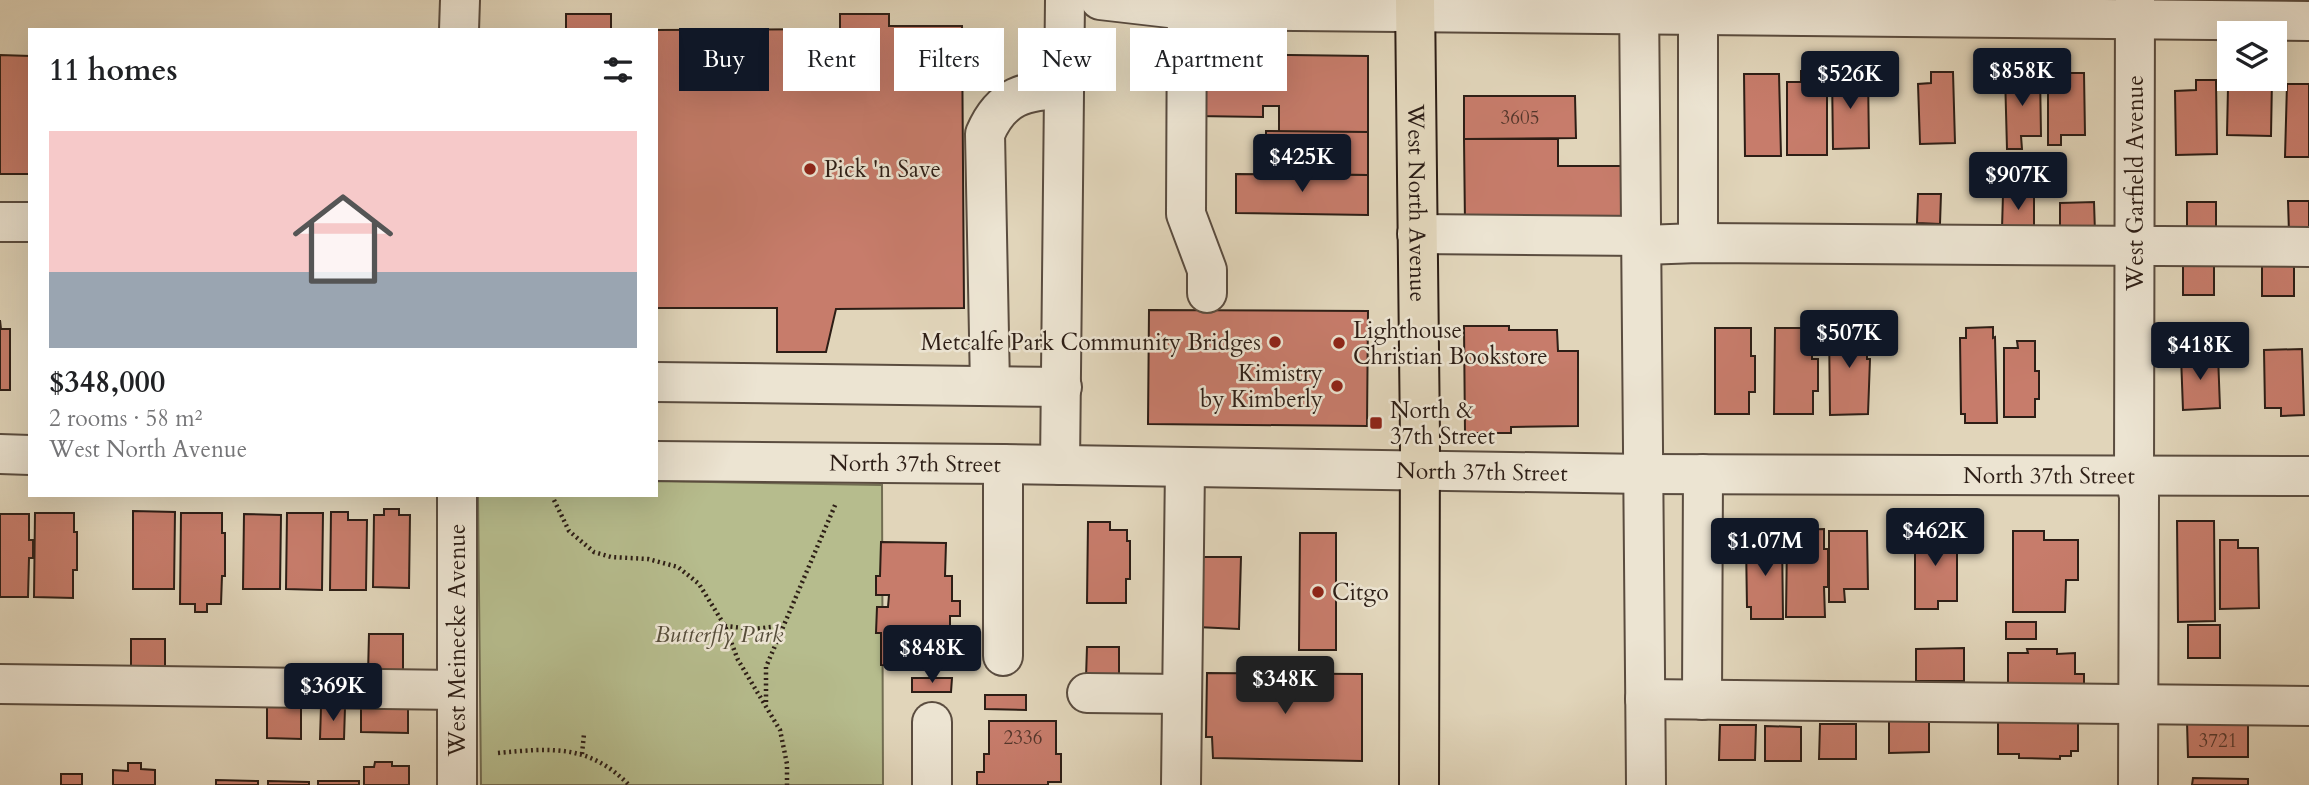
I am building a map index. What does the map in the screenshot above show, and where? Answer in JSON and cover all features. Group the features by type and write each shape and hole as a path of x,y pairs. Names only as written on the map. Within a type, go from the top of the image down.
{"main road":[{"name":"West North Avenue","path":"1415,6 1420,471 1419,785"}],"street":[{"path":"459,28 460,0"},
{"path":"1065,0 1065,28"},
{"path":"1100,0 1187,5 1639,8 1698,16 2135,10 2309,21"},
{"path":"1187,5 1186,214 1207,270 1207,293"},
{"path":"1639,8 1646,785"},
{"name":"West Garfield Avenue","path":"2135,10 2134,475 2138,496 2138,785"},
{"path":"1698,16 1698,243"},
{"path":"990,386 985,134 993,115 1010,99 1033,91"},
{"path":"1060,465 1064,91"},
{"path":"0,222 28,222"},
{"path":"1417,234 1698,243 2309,247"},
{"path":"658,382 1062,387"},
{"path":"0,454 28,455"},
{"name":"North 37th Street","path":"658,461 1645,474 2309,475"},
{"path":"1003,464 1003,656"},
{"path":"1181,785 1185,468"},
{"path":"1702,700 1703,474"},
{"name":"West Meinecke Avenue","path":"457,497 457,785"},
{"path":"0,684 457,691"},
{"path":"1087,693 1182,694"},
{"path":"1645,699 2309,706"},
{"path":"932,722 932,785"}],"path":[{"path":"554,500 569,531 594,552 648,559 678,567 699,584 725,626 738,660 780,730 787,764 787,785"},
{"path":"766,703 766,667 836,503"},
{"path":"725,626 753,629 782,626"},
{"path":"582,754 584,734"},
{"path":"498,753 542,749 582,754 616,771 629,785"}],"green space":[{"name":"Butterfly Park","path":"658,481 882,485 883,785 481,785 478,497 658,497"}],"building":[{"path":"566,14 611,14 611,28 566,28"},
{"name":"Pick 'n Save","path":"840,14 889,14 889,26 962,26 894,28 894,91 962,91 964,308 836,309 826,352 777,352 777,308 658,308 658,30 679,30 679,91 769,91 769,29 783,29 783,91 880,91 880,28 840,28"},
{"path":"0,55 28,56 28,174 0,174"},
{"path":"1287,55 1368,56 1368,132 1279,132 1279,106 1263,106 1263,117 1196,116 1196,91 1287,91"},
{"path":"1801,71 1827,71 1827,155 1787,155 1787,82 1801,82"},
{"path":"1931,72 1953,72 1955,143 1920,144 1918,84 1931,83"},
{"path":"1832,73 1868,73 1869,148 1833,149"},
{"path":"2040,73 2041,136 2021,136 2022,149 2007,149 2005,74"},
{"path":"2048,73 2084,73 2085,135 2061,135 2061,145 2048,145"},
{"path":"1744,74 1779,74 1781,156 1745,156"},
{"path":"2196,80 2216,80 2217,154 2176,155 2175,91 2196,90"},
{"path":"2287,84 2309,84 2309,157 2285,157"},
{"path":"2228,91 2272,91 2271,136 2227,135"},
{"path":"1464,96 1575,96 1576,138 1464,139"},
{"path":"1266,131 1368,132 1368,175 1266,174"},
{"path":"1464,139 1558,139 1558,166 1637,166 1637,223 1465,224"},
{"path":"1236,174 1368,175 1368,215 1236,213"},
{"path":"1918,194 1941,194 1940,224 1917,223"},
{"path":"2003,194 2034,194 2034,229 2002,229"},
{"path":"2288,201 2309,201 2309,233 2289,233"},
{"path":"2094,202 2095,233 2060,234 2060,203"},
{"path":"2187,202 2216,202 2216,234 2187,234"},
{"path":"2183,264 2214,264 2214,295 2183,295"},
{"path":"2262,264 2294,264 2294,296 2262,296"},
{"path":"1149,310 1368,311 1367,426 1148,424"},
{"path":"0,320 1,329 10,329 10,390 0,390"},
{"path":"1867,325 1867,359 1870,359 1868,414 1830,415 1829,326"},
{"path":"1464,326 1557,330 1558,351 1578,351 1578,426 1511,427 1511,433 1465,433"},
{"path":"1993,327 1997,423 1965,423 1965,414 1961,414 1960,338 1966,338 1966,328"},
{"path":"1715,328 1751,328 1751,356 1755,356 1755,392 1749,392 1749,414 1715,414"},
{"path":"1775,328 1812,328 1812,359 1818,359 1818,391 1813,391 1813,414 1774,414"},
{"path":"2017,341 2035,341 2039,399 2035,399 2035,417 2004,417 2004,348 2018,348"},
{"path":"2302,349 2304,415 2281,416 2281,408 2265,408 2264,350"},
{"path":"2218,355 2220,408 2183,410 2181,356"},
{"path":"384,509 399,509 399,515 410,515 409,588 373,587 374,515 384,515"},
{"path":"133,511 175,512 174,589 133,589"},
{"path":"331,512 348,512 348,520 367,520 366,590 330,590"},
{"path":"35,513 74,513 77,570 73,570 73,598 34,597"},
{"path":"181,513 222,513 225,576 222,576 221,604 207,604 207,612 195,612 195,604 180,604"},
{"path":"287,513 323,513 322,590 286,589"},
{"path":"0,514 29,514 29,540 33,540 33,558 29,558 28,597 0,597"},
{"path":"244,514 281,515 280,589 243,589"},
{"path":"2177,521 2214,521 2215,621 2178,622"},
{"path":"1088,522 1110,522 1110,530 1127,530 1127,541 1130,541 1130,579 1126,579 1126,603 1087,603"},
{"path":"1824,529 1824,549 1828,549 1828,587 1824,587 1825,617 1786,617 1787,538 1794,538 1794,530"},
{"path":"1915,530 1957,530 1957,601 1938,601 1938,609 1915,609"},
{"path":"1829,531 1867,531 1868,589 1844,589 1845,602 1829,602"},
{"path":"2013,531 2044,531 2044,540 2078,540 2078,580 2066,580 2065,612 2013,612"},
{"name":"Citgo","path":"1300,533 1336,533 1336,650 1299,650"},
{"path":"1782,536 1783,619 1751,619 1751,607 1747,607 1746,542 1758,542 1758,537"},
{"path":"2220,540 2238,540 2238,548 2258,548 2259,608 2220,609"},
{"path":"881,542 946,543 945,576 952,576 952,601 960,601 960,616 950,616 950,634 946,634 945,666 881,665 881,633 876,633 877,607 888,607 889,595 876,595 876,576 880,576"},
{"path":"1199,557 1241,557 1239,629 1197,627"},
{"path":"2006,622 2036,622 2036,639 2006,639"},
{"path":"2188,625 2220,625 2220,658 2188,658"},
{"path":"369,634 403,634 403,674 368,674"},
{"path":"131,639 165,639 165,669 131,668"},
{"path":"1087,647 1119,647 1119,679 1086,678"},
{"path":"1964,648 1964,681 1916,681 1916,649"},
{"path":"2027,649 2057,649 2057,654 2075,653 2075,674 2084,674 2084,693 2008,694 2008,653 2028,653"},
{"path":"1207,673 1362,674 1362,761 1213,758 1212,737 1206,737"},
{"path":"912,678 952,678 951,692 912,692"},
{"path":"985,695 1026,695 1026,710 985,709"},
{"path":"361,700 408,700 408,733 361,732"},
{"path":"267,704 301,704 301,739 267,738"},
{"path":"321,707 345,707 344,739 320,739"},
{"path":"1889,717 1929,717 1929,752 1889,753"},
{"path":"1998,717 2078,717 2078,751 2071,751 2071,756 2060,756 2060,759 2019,758 2019,754 1998,754"},
{"path":"989,721 1056,721 1056,754 1061,754 1061,782 1048,782 1048,785 977,785 977,772 984,772 984,754 989,754"},
{"path":"2187,722 2248,722 2248,757 2188,757"},
{"path":"1820,724 1856,724 1856,759 1819,759"},
{"path":"1720,725 1756,725 1755,760 1719,760"},
{"path":"1765,726 1801,727 1801,761 1765,761"},
{"path":"375,762 409,766 409,785 364,785 364,767 374,767"},
{"path":"128,763 141,763 141,769 155,770 155,785 113,785 113,770 128,771"},
{"path":"61,774 82,774 82,785 61,785"},
{"path":"2193,778 2248,779 2248,785 2192,785"},
{"path":"216,780 258,781 258,785 216,785"},
{"path":"268,781 309,782 309,785 268,785"},
{"path":"318,781 359,781 359,785 318,785"}],"place":[{"name":"Pick 'n Save","path":"810,169"},
{"name":"Metcalfe Park Community Bridges","path":"1275,342"},
{"name":"Lighthouse Christian Bookstore","path":"1339,343"},
{"name":"Kimistry by Kimberly","path":"1337,386"},
{"name":"North & 37th Street","path":"1376,423"},
{"name":"Citgo","path":"1318,592"}]}
